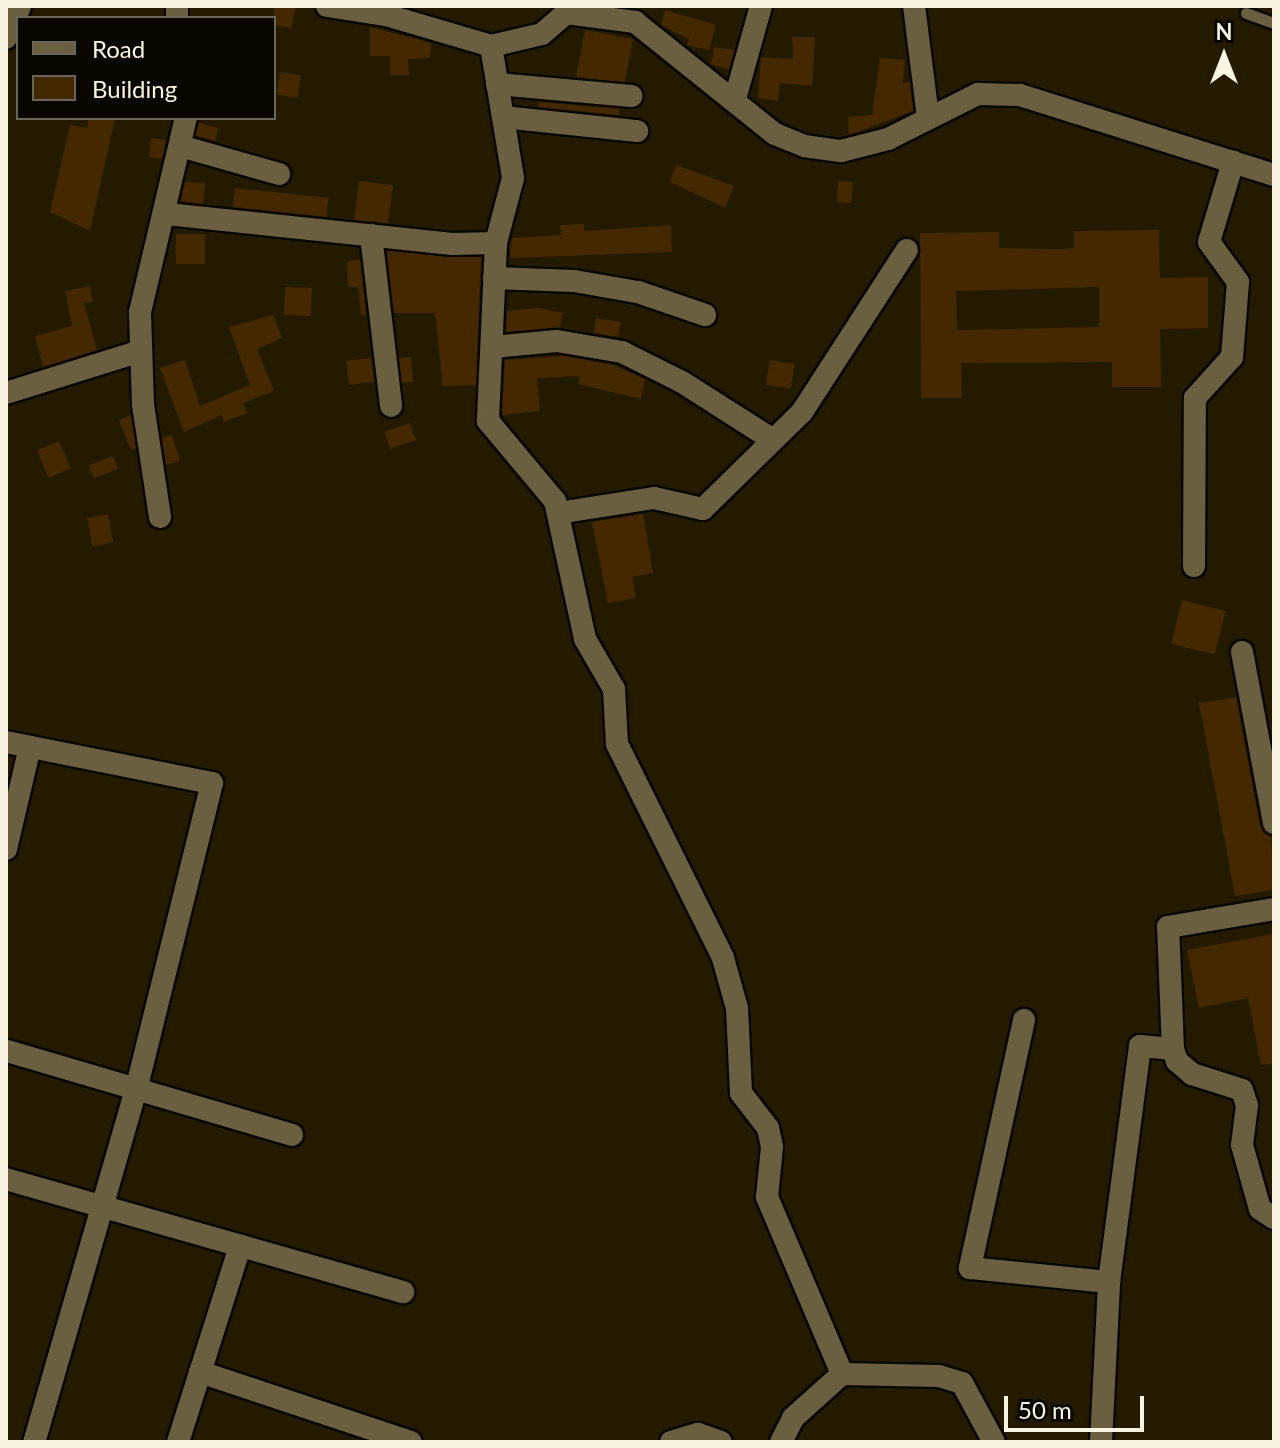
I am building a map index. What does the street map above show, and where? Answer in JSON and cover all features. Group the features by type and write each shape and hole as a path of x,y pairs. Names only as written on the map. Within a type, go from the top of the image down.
{"street":[{"path":"6,38 20,6"},
{"path":"327,6 386,15 491,46 542,34 562,10 635,22 645,17 775,134 804,146 841,151 888,139 978,94 1020,95 1274,175"},
{"path":"735,99 761,6"},
{"path":"914,6 928,117"},
{"path":"491,46 513,178 496,243 488,421 555,501 585,639 614,689 617,744 723,958 737,1008 741,1093 768,1128 772,1147 767,1197 842,1374"},
{"path":"497,84 631,96"},
{"path":"503,117 637,131"},
{"path":"160,517 143,404 140,312 167,214 186,120"},
{"path":"180,146 279,174"},
{"path":"1194,566 1195,398 1232,357 1238,282 1209,242 1233,162"},
{"path":"167,214 371,235 496,243"},
{"path":"371,235 391,406"},
{"path":"558,513 654,498 703,509 770,438 802,412 907,250"},
{"path":"494,278 574,281 638,292 705,315"},
{"path":"492,347 557,341 622,352 682,382 770,438"},
{"path":"6,393 141,351"},
{"path":"1242,652 1274,823"},
{"path":"6,742 212,783 137,1086 34,1442"},
{"path":"6,849 30,747"},
{"path":"1274,909 1168,927 1173,1049 1177,1061 1192,1074 1246,1094 1242,1145 1260,1209 1274,1218"},
{"path":"1024,1020 970,1268 1109,1282"},
{"path":"1101,1442 1109,1282 1140,1046 1173,1049"},
{"path":"7,1051 137,1086 292,1135"},
{"path":"6,1179 403,1292"},
{"path":"178,1442 240,1246"},
{"path":"200,1372 411,1442"},
{"path":"781,1442 793,1418 842,1374 939,1376 962,1383 994,1442"},
{"path":"671,1442 698,1434 721,1442"}],"lane":[{"path":"1246,13 1274,23"}],"building":[{"path":"274,6 296,6 291,28 276,25"},
{"path":"665,10 716,25 709,50 687,45 689,39 661,25"},
{"path":"370,27 431,43 430,58 408,59 409,75 390,75 390,56 370,56"},
{"path":"585,30 633,39 624,85 576,76"},
{"path":"792,37 815,37 812,86 780,83 778,101 758,98 761,57 793,59"},
{"path":"714,47 734,50 729,69 711,65"},
{"path":"880,58 905,60 903,83 910,82 913,111 849,135 848,117 872,115"},
{"path":"280,72 301,75 298,98 277,95"},
{"path":"539,102 619,109 619,115 538,107"},
{"path":"88,120 115,120 90,231 50,212 70,125 88,128"},
{"path":"199,123 218,128 215,141 196,136"},
{"path":"151,138 166,140 162,159 149,157"},
{"path":"676,165 734,186 725,208 670,182"},
{"path":"359,181 393,185 388,224 354,220"},
{"path":"838,181 853,182 851,203 837,202"},
{"path":"185,182 205,183 203,204 181,201"},
{"path":"235,188 328,198 326,217 233,207"},
{"path":"584,224 584,231 671,225 672,252 510,258 512,238 561,235 560,225"},
{"path":"1159,230 1160,278 1208,277 1208,328 1160,329 1161,387 1112,387 1112,362 961,363 962,398 921,398 920,233 999,232 999,248 1064,249 1074,248 1074,231","holes":["1099,287 1099,327 957,330 956,291"]},
{"path":"176,234 205,234 205,264 176,264"},
{"path":"387,251 481,257 476,385 443,386 435,313 394,313"},
{"path":"360,260 366,315 361,315 358,287 348,287 347,261"},
{"path":"90,286 93,302 84,303 97,350 43,367 35,336 72,326 65,291"},
{"path":"285,287 312,288 311,316 284,315"},
{"path":"538,308 563,313 560,327 506,332 507,311"},
{"path":"273,315 282,338 257,349 274,391 243,403 247,413 224,422 222,415 184,432 160,368 185,360 200,406 250,385 229,327"},
{"path":"596,318 621,322 618,337 594,333"},
{"path":"564,356 613,365 645,379 641,399 578,384 580,376 537,378 540,411 502,415 505,360"},
{"path":"411,357 413,382 401,383 399,358"},
{"path":"371,358 374,382 349,385 346,361"},
{"path":"770,360 795,364 791,389 766,385"},
{"path":"131,415 136,448 131,450 119,420"},
{"path":"410,423 416,440 390,449 384,432"},
{"path":"172,435 180,461 166,465 162,438"},
{"path":"59,441 71,469 49,478 37,450"},
{"path":"113,456 118,469 94,478 89,465"},
{"path":"108,514 113,543 92,546 87,518"},
{"path":"643,514 653,573 632,577 636,598 608,603 592,522"},
{"path":"1182,600 1226,611 1215,655 1171,644"},
{"path":"1236,697 1260,826 1271,836 1274,890 1235,896 1199,703"},
{"path":"1274,934 1274,1063 1261,1065 1248,998 1199,1008 1187,950"}]}
